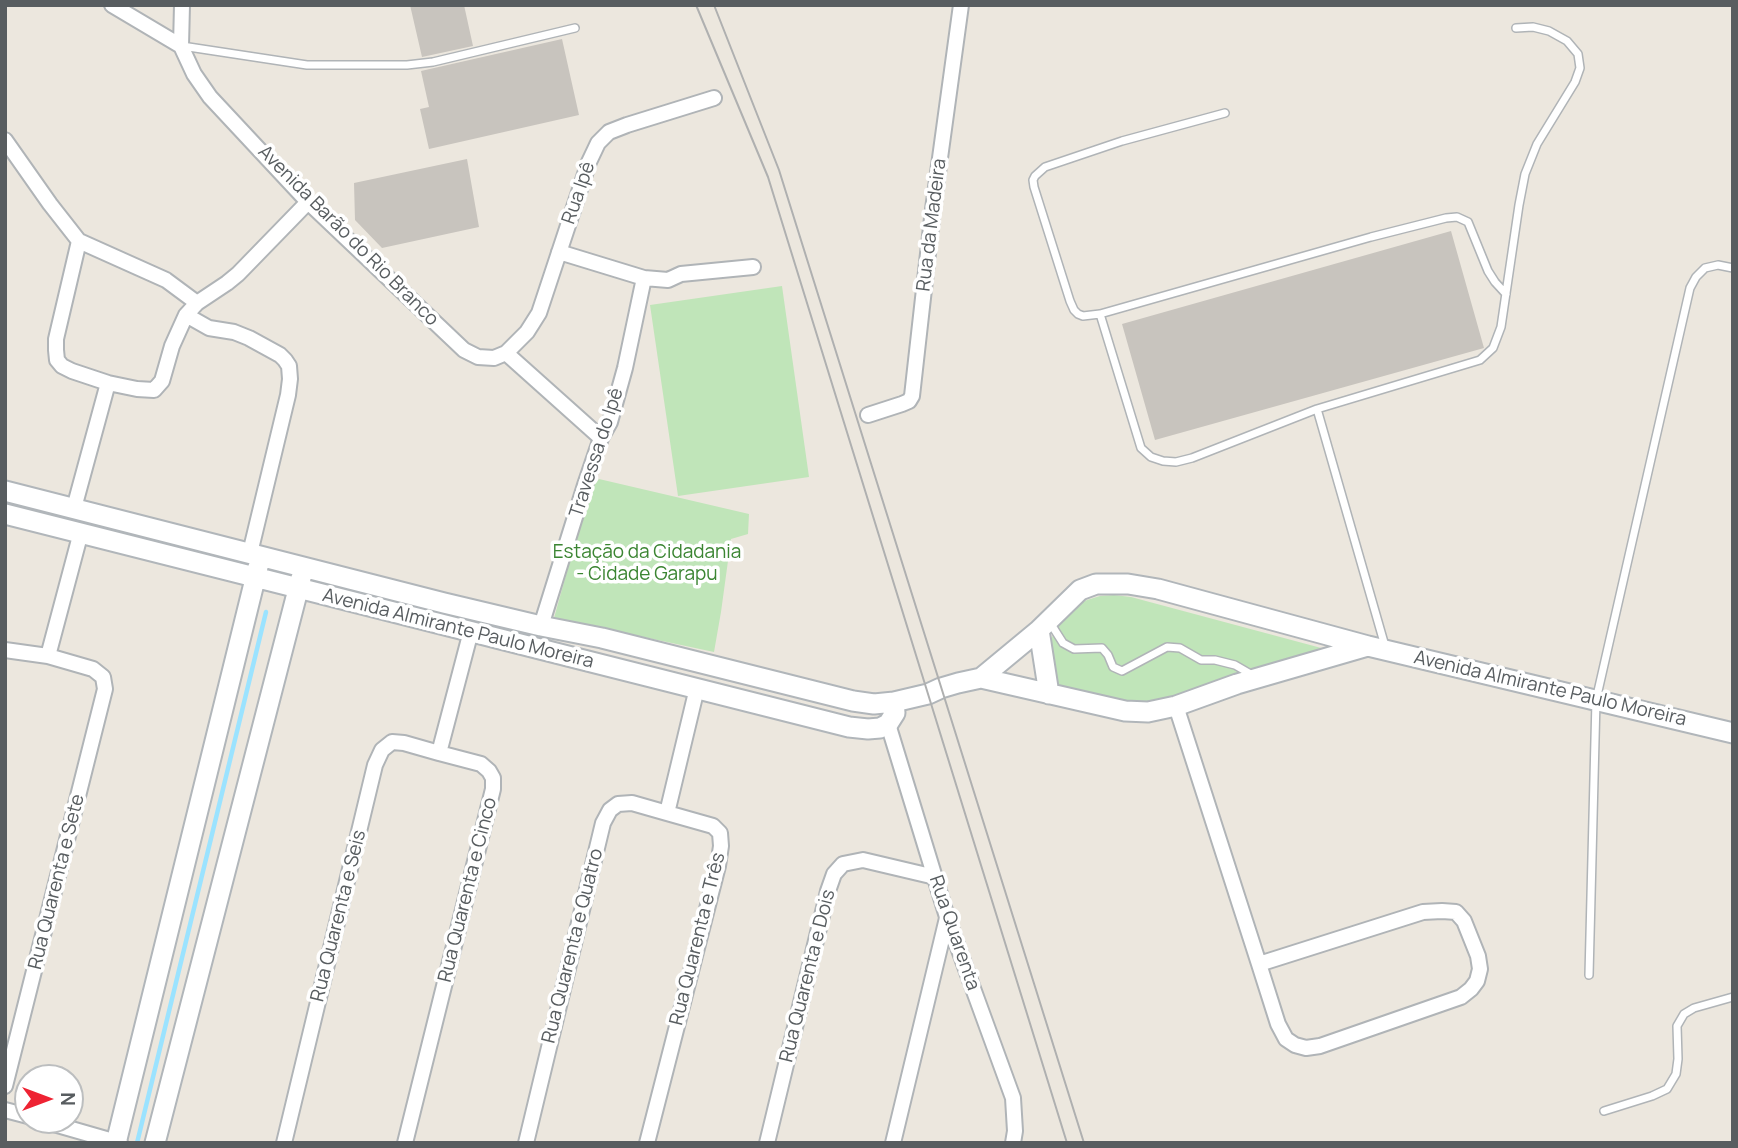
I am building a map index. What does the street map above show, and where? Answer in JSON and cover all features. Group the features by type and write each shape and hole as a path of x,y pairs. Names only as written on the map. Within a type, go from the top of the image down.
{"main road":[{"name":"Avenida Almirante Paulo Moreira","path":"5,491 541,626 602,638 874,704 928,694 981,678 1044,625 1080,590 1096,584 1128,584 1158,589 1377,648 1733,733"},
{"name":"Avenida Almirante Paulo Moreira","path":"5,514 849,727 867,729 888,724"},
{"path":"117,1143 256,578 256,555"},
{"path":"155,1143 304,567"},
{"path":"1044,625 1049,694"},
{"name":"Avenida Almirante Paulo Moreira","path":"981,678 1137,713 1161,710 1258,678 1377,648"},
{"path":"656,678 661,653"},
{"path":"888,724 895,713 894,702"}],"street":[{"path":"112,5 181,46 183,5"},
{"name":"Rua da Madeira","path":"867,415 902,404 912,396 933,209 961,5"},
{"name":"Avenida Barão do Rio Branco","path":"181,46 194,74 210,97 308,202 464,350 478,357 494,358 506,353"},
{"name":"Rua Ipê","path":"506,353 527,332 539,313 589,162 598,143 609,132 714,98"},
{"path":"5,140 79,241 166,280 197,303"},
{"path":"79,241 56,339 57,359 62,366 72,371 108,383 153,390 162,381 172,346 186,315 197,303 238,274 308,202"},
{"path":"559,251 644,278 668,280 681,274 753,267"},
{"name":"Travessa do Ipê","path":"541,626 585,485 601,438 610,422 625,368 644,278"},
{"path":"186,315 209,328 234,332 249,338 280,355 289,366 288,395 256,555"},
{"path":"506,353 601,438"},
{"path":"74,508 108,383"},
{"path":"5,650 48,656 81,532"},
{"path":"439,753 471,631"},
{"name":"Rua Quarenta e Sete","path":"5,1086 105,690 103,677 93,669 48,656"},
{"path":"667,813 697,688"},
{"path":"1175,706 1278,1024 1286,1039 1306,1048 1320,1046 1461,997 1477,981 1480,970 1478,956 1464,921 1456,912 1442,911 1423,912 1259,964"},
{"name":"Rua Quarenta","path":"888,724 947,917 1013,1098 1013,1143"},
{"name":"Rua Quarenta e Seis","path":"284,1143 375,765 382,750 392,742 439,753"},
{"name":"Rua Quarenta e Cinco","path":"405,1143 493,789 493,778 481,764 439,753"},
{"name":"Rua Quarenta e Quatro","path":"526,1143 603,824 610,810 618,804 632,803 667,813"},
{"name":"Rua Quarenta e Três","path":"647,1143 721,846 720,833 713,826 667,813"},
{"name":"Rua Quarenta e Dois","path":"767,1143 834,874 843,864 863,860 935,877"},
{"path":"893,1143 947,917"},
{"path":"84,1133 117,1143"}],"lane":[{"path":"1100,314 1141,448 1151,457 1163,461 1176,462 1192,458 1317,409 1480,360 1493,348 1501,327 1518,205 1525,174 1537,144 1576,82 1580,68 1578,54 1567,41 1549,31 1533,27 1516,29"},
{"path":"181,46 307,65 407,65 433,62 575,28"},
{"path":"1225,113 1122,141 1045,167 1035,176 1034,187 1074,310 1083,316 1100,314 1371,237 1457,217 1468,222 1488,271 1506,294"},
{"path":"1589,975 1596,700 1690,288 1705,268 1718,265 1733,268"},
{"path":"1317,409 1377,648"},
{"path":"1044,625 1063,643 1074,649 1102,648 1113,667 1122,671 1167,647 1180,648 1201,660 1216,660 1235,665 1258,678"},
{"path":"1604,1111 1667,1089 1676,1074 1677,1026 1684,1014 1694,1008 1733,997"}],"green space":[{"path":"782,286 809,477 678,496 650,305"},
{"name":"Estação da Cidadania - Cidade Garapu","path":"599,479 749,514 748,534 731,539 714,652 554,618 589,492"},
{"path":"1114,595 1131,597 1325,649 1140,709 1055,686 1048,647 1057,625 1076,606 1087,600"}],"building":[{"path":"410,5 464,5 473,46 422,57"},
{"path":"562,39 579,115 429,149 420,109 429,107 421,71"},
{"path":"467,159 479,227 382,248 355,220 354,183"},
{"path":"1451,231 1484,348 1155,440 1122,324"}],"waterway":[{"path":"137,1143 266,612"}],"tram line":[{"path":"696,5 768,177 1067,1143"},
{"path":"714,5 779,170 1084,1143"}]}
